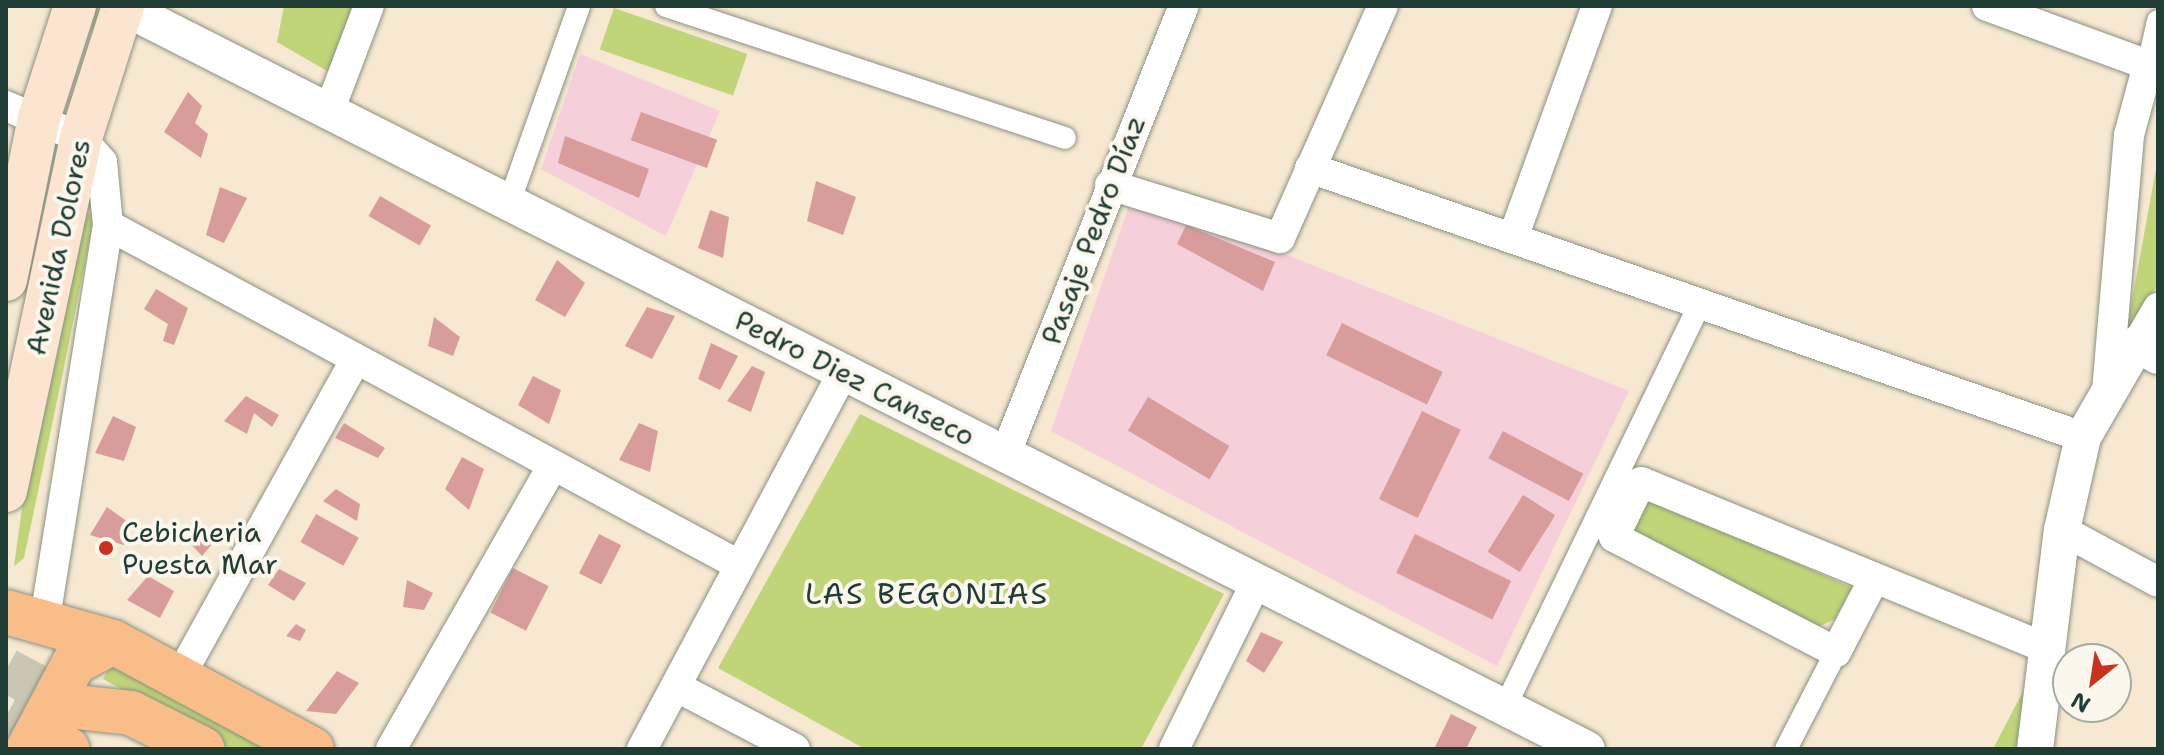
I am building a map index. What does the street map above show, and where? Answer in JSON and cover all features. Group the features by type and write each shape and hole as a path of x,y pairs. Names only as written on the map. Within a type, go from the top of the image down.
{"main road":[{"name":"Avenida Dolores","path":"6,280 22,112 75,6"},
{"name":"Avenida Dolores","path":"6,491 91,150 123,7"},
{"path":"26,615 113,642 312,749"},
{"path":"57,729 74,663 113,642"},
{"path":"57,729 131,713 203,749"},
{"path":"57,729 152,749"}],"street":[{"path":"330,109 369,6"},
{"path":"509,203 579,6"},
{"path":"666,6 1065,138"},
{"name":"Pasaje Pedro Díaz","path":"1005,455 1110,185 1184,6"},
{"path":"1110,185 1280,238 1383,6"},
{"path":"1514,235 1597,6"},
{"path":"1987,6 2148,65"},
{"name":"Pedro Diez Canseco","path":"123,7 330,109 509,203 1587,749"},
{"path":"2106,396 2129,135 2158,21"},
{"path":"22,112 91,150 108,225 26,615"},
{"path":"1310,168 1514,235 2083,437"},
{"path":"108,225 739,565"},
{"path":"1505,707 1701,301"},
{"path":"2035,749 2050,650 2062,530 2083,437 2106,396 2147,350 2158,308"},
{"path":"179,678 356,359"},
{"path":"642,749 843,372"},
{"path":"391,749 553,465"},
{"path":"1836,652 1614,537 1641,482 2050,650"},
{"path":"2062,530 2158,582"},
{"path":"1786,749 1874,579"},
{"path":"1174,749 1256,582"},
{"path":"677,687 795,749"}],"shaded area":[{"path":"580,54 720,111 666,236 541,169"},
{"path":"1133,194 1629,391 1497,666 1051,431"}],"green space":[{"path":"92,6 109,6 109,94 92,94"},
{"path":"284,6 357,6 334,75 277,42"},
{"path":"614,8 747,54 733,96 600,50"},
{"path":"2158,158 2158,284 2125,339"},
{"path":"86,212 94,218 62,377 24,558 14,566 26,480"},
{"path":"860,414 1224,594 1141,749 865,749 718,668"},
{"path":"1644,494 1852,588 1835,619 1818,627 1629,529"},
{"path":"112,662 276,749 231,749 103,679"},
{"path":"2030,678 2017,749 1993,749"}],"building":[{"path":"188,92 202,106 195,123 208,134 201,158 164,132"},
{"path":"641,112 717,140 707,168 631,140"},
{"path":"565,136 649,169 639,198 558,163"},
{"path":"816,181 856,197 843,235 807,221"},
{"path":"220,187 247,198 224,243 206,235"},
{"path":"380,196 431,226 420,245 368,216"},
{"path":"710,210 729,217 723,258 698,248"},
{"path":"1186,225 1275,262 1263,291 1177,244"},
{"path":"557,260 585,283 565,317 535,300"},
{"path":"156,289 188,308 174,345 163,341 168,324 144,309"},
{"path":"647,307 675,316 652,359 625,346"},
{"path":"434,317 460,337 453,356 428,346"},
{"path":"1342,323 1443,372 1427,404 1326,355"},
{"path":"711,343 738,356 720,390 698,379"},
{"path":"752,366 765,372 751,412 727,401"},
{"path":"533,376 561,390 549,424 518,405"},
{"path":"246,396 279,415 272,427 254,413 247,434 224,421"},
{"path":"1148,397 1229,446 1209,479 1128,430"},
{"path":"1422,411 1461,430 1418,518 1379,499"},
{"path":"113,416 136,427 124,461 95,453"},
{"path":"344,423 385,448 378,458 335,438"},
{"path":"639,423 658,431 650,472 619,460"},
{"path":"1503,431 1583,474 1569,501 1488,458"},
{"path":"462,457 484,469 469,510 445,489"},
{"path":"336,489 360,504 357,521 323,501"},
{"path":"1523,495 1555,515 1520,572 1487,552"},
{"path":"107,507 132,525 124,545 90,535"},
{"path":"316,514 359,538 343,566 300,542"},
{"path":"194,521 218,537 202,556 181,533"},
{"path":"599,534 621,545 601,585 579,573"},
{"path":"1415,534 1511,581 1492,620 1396,573"},
{"path":"513,568 549,586 526,631 490,613"},
{"path":"279,569 306,583 294,601 268,585"},
{"path":"148,576 174,591 160,618 127,600"},
{"path":"407,580 433,593 424,610 403,607"},
{"path":"296,624 306,630 300,641 286,636"},
{"path":"1261,632 1283,642 1264,673 1246,661"},
{"path":"337,671 359,683 336,714 306,711"},
{"path":"1451,714 1477,727 1466,749 1434,749"}],"tunnel":[{"path":"6,670 66,702"},
{"path":"6,716 48,739"}],"place":[{"name":"Cebicheria Puesta Mar","path":"106,548"}],"district":[{"name":"LAS BEGONIAS","path":"927,594"}]}
